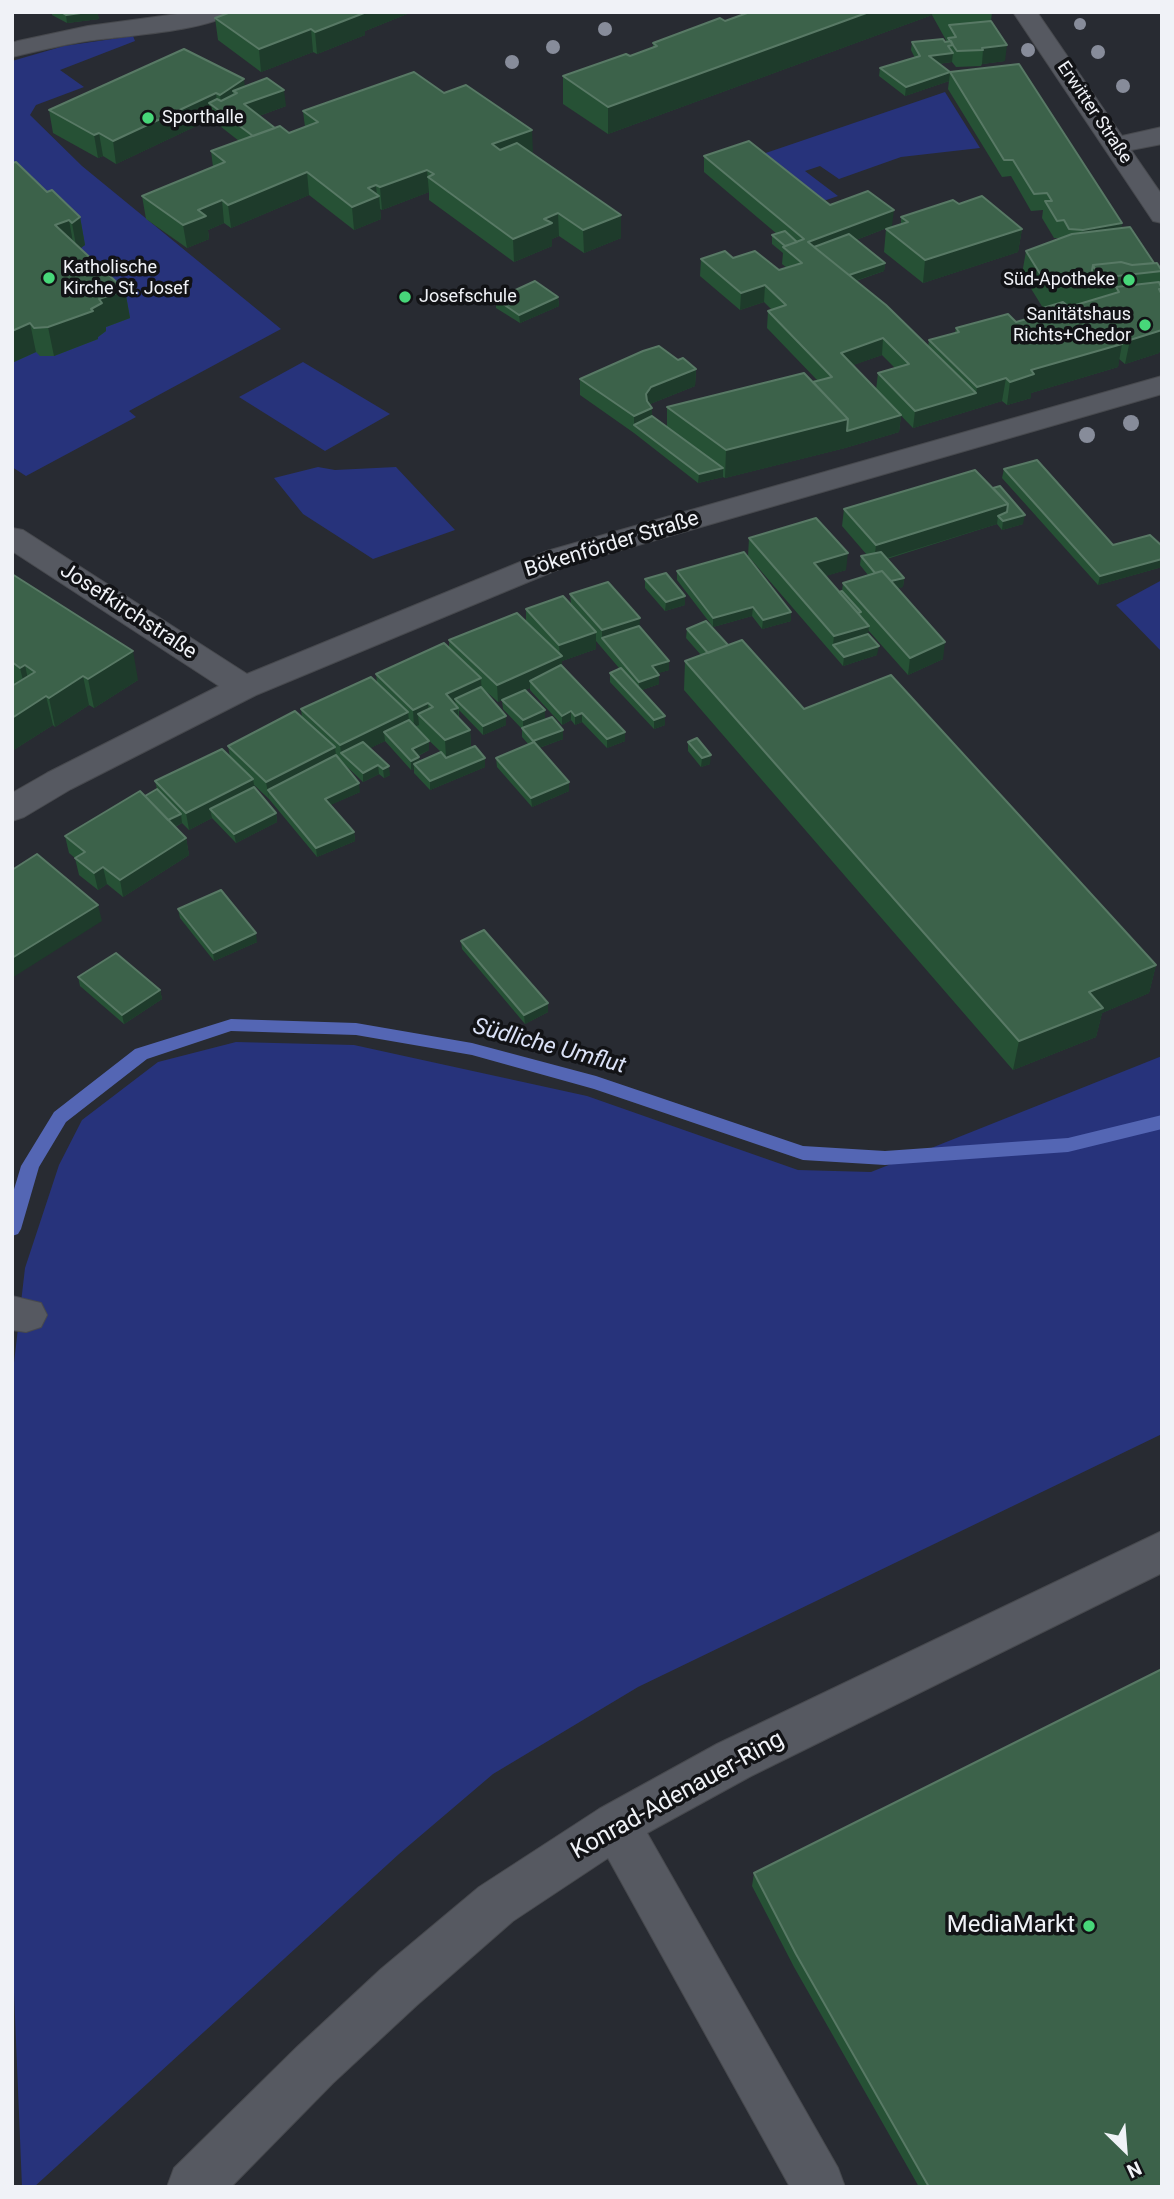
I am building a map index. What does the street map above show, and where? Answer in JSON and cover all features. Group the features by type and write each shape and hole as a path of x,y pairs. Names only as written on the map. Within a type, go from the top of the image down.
{"street":[{"path":"12,50 153,18 194,22 218,12"},
{"name":"Erwitter Straße","path":"1025,12 1162,215"},
{"path":"1116,145 1162,135"},
{"name":"Bökenförder Straße","path":"12,809 58,781 244,687 558,558 1162,385"},
{"name":"Josefkirchstraße","path":"12,537 244,687"},
{"name":"Konrad-Adenauer-Ring","path":"193,2187 315,2065 399,1987 496,1905 616,1825 734,1760 1162,1551"},
{"path":"616,1825 819,2187"}],"shaded area":[{"path":"133,36 135,41 60,70 84,87 36,105 30,115 82,166 281,329 129,411 136,417 26,476 12,467 12,61 64,46"},
{"path":"945,92 980,148 901,157 839,179 820,166 805,171 838,196 812,205 754,157"},
{"path":"303,362 390,414 325,451 239,397"},
{"path":"318,467 335,470 396,467 455,530 373,559 303,514 274,478"},
{"path":"1162,580 1162,652 1116,605"},
{"path":"236,1042 354,1045 587,1096 798,1170 871,1172 1162,1056 1162,1434 638,1687 493,1774 399,1854 34,2187 22,2187 12,1944 12,1380 25,1268 59,1165 82,1120 158,1062"}],"building":[{"path":"61,12 88,12 66,15"},
{"path":"231,12 364,13 259,49 215,18"},
{"path":"750,12 869,12 608,107 563,76 626,54 630,56 657,46 653,43 720,18 725,21"},
{"path":"991,21 1007,45 982,48 983,50 957,51 948,38 956,37 949,25"},
{"path":"943,39 945,42 951,41 953,45 948,46 953,53 929,56 950,72 906,87 880,68 920,56 912,42"},
{"path":"184,49 244,79 220,95 216,93 113,141 99,133 94,135 49,110"},
{"path":"1019,64 1122,223 1083,230 1069,229 1064,220 1057,221 1045,201 1052,201 1047,193 1034,194 1013,160 1004,160 950,72"},
{"path":"414,72 444,93 466,85 532,130 492,144 500,150 517,143 621,215 583,230 558,213 544,219 552,223 513,239 428,177 434,174 427,170 380,187 376,185 368,188 379,196 352,207 307,172 228,205 222,200 198,210 206,216 183,225 142,196 225,162 211,151 280,126 289,133 318,122 303,111"},
{"path":"267,78 284,90 244,104 275,128 253,136 209,103 217,99 221,101 237,93 233,91"},
{"path":"749,141 830,205 868,191 894,210 808,242 886,305 976,393 915,411 878,373 909,364 883,338 841,353 901,415 847,431 848,419 813,382 832,377 768,311 786,305 765,285 741,293 701,259 725,251 733,258 755,251 779,270 802,263 783,247 804,239 704,156"},
{"name":"Katholische Kirche St. Josef","path":"16,162 47,192 52,190 80,217 72,223 69,220 55,225 125,290 99,299 102,303 91,309 93,311 48,327 34,328 30,323 12,331 12,163"},
{"path":"982,196 1022,229 925,260 886,229 908,222 901,217 953,200 959,204"},
{"path":"1130,227 1154,263 1093,265 1091,276 1094,280 1047,285 1026,251 1072,234"},
{"path":"785,231 797,242 785,246 772,235"},
{"path":"849,234 885,263 849,275 814,247"},
{"path":"1121,262 1132,265 1157,263 1162,271 1099,278 1093,265"},
{"path":"535,281 558,297 519,315 496,299"},
{"path":"1159,282 1162,289 1159,289 1162,295 1162,330 1130,340 1121,333 1113,335 1122,344 1031,370 1034,374 1010,382 1006,378 977,387 929,340 959,332 956,328 1008,314 1016,322 1048,313 1043,308 1063,302 1069,307 1119,292 1116,287"},
{"path":"659,346 678,360 683,358 696,369 651,387 646,394 652,408 634,416 580,379 643,351"},
{"path":"804,373 848,419 726,450 667,407"},
{"path":"652,416 723,468 699,474 634,425"},
{"path":"1037,460 1113,545 1150,535 1162,546 1162,559 1100,576 1004,469"},
{"path":"975,470 1008,504 876,545 844,509"},
{"path":"1000,486 1025,515 1003,521 998,516 1007,512 1008,504 993,488"},
{"path":"816,518 848,553 814,563 869,626 834,636 749,538"},
{"path":"744,552 791,612 763,620 753,607 713,618 677,571"},
{"path":"881,552 904,578 891,581 882,571 875,573 861,556"},
{"path":"882,571 945,642 910,658 843,583"},
{"path":"666,573 685,596 666,602 645,579"},
{"path":"12,574 133,651 88,679 83,676 49,698 46,696 12,718 12,686 35,672 25,665 20,668 12,662"},
{"path":"608,582 640,618 602,630 570,594"},
{"path":"842,591 861,612 858,613 839,592"},
{"path":"563,596 596,632 559,645 526,609"},
{"path":"517,613 562,656 497,685 449,640"},
{"path":"706,621 728,645 708,653 687,629"},
{"path":"639,626 669,661 652,666 659,675 639,682 602,638"},
{"path":"868,634 879,646 844,657 833,645"},
{"path":"742,640 804,709 891,675 1156,965 1089,992 1103,1008 1019,1041 685,661"},
{"path":"444,643 481,678 446,694 458,708 451,710 470,730 445,740 418,714 433,707 428,703 413,710 376,674"},
{"path":"561,665 625,732 607,739 582,713 575,716 571,711 562,716 530,681"},
{"path":"621,668 665,716 654,720 610,673"},
{"path":"371,677 408,712 340,745 301,709"},
{"path":"481,687 506,716 483,726 455,699"},
{"path":"525,690 545,710 523,720 502,700"},
{"path":"295,711 335,747 266,782 228,746"},
{"path":"552,717 563,730 533,741 522,728"},
{"path":"409,720 429,741 412,749 419,757 411,761 384,732"},
{"path":"697,738 711,755 702,758 688,742"},
{"path":"363,742 389,766 383,769 378,765 363,773 341,753"},
{"path":"534,742 569,782 531,798 496,758"},
{"path":"475,746 485,758 430,781 414,764 441,752 446,758"},
{"path":"222,749 253,779 186,813 155,781"},
{"path":"336,755 359,783 325,799 354,832 316,848 268,790"},
{"path":"254,787 276,813 234,834 210,809"},
{"path":"157,789 181,814 168,820 145,796"},
{"path":"140,791 186,838 120,880 103,867 94,873 75,858 85,852 65,836"},
{"path":"37,854 98,905 12,958 12,870"},
{"path":"221,890 256,933 213,953 178,909"},
{"path":"484,930 548,1003 524,1015 461,941"},
{"path":"116,953 160,990 122,1015 78,977"},
{"path":"1162,1669 1162,2187 929,2187 796,1954 754,1873"}],"waterway":[{"name":"Südliche Umflut","path":"12,1229 30,1166 60,1117 141,1054 231,1025 356,1029 472,1049 596,1083 803,1153 885,1158 1068,1145 1162,1122"}],"place":[{"name":"Sporthalle","path":"148,118"},
{"name":"Katholische Kirche St. Josef","path":"49,278"},
{"name":"Süd-Apotheke","path":"1129,280"},
{"name":"Josefschule","path":"405,297"},
{"name":"Sanitätshaus Richts+Chedor","path":"1145,325"},
{"name":"MediaMarkt","path":"1089,1926"}]}
